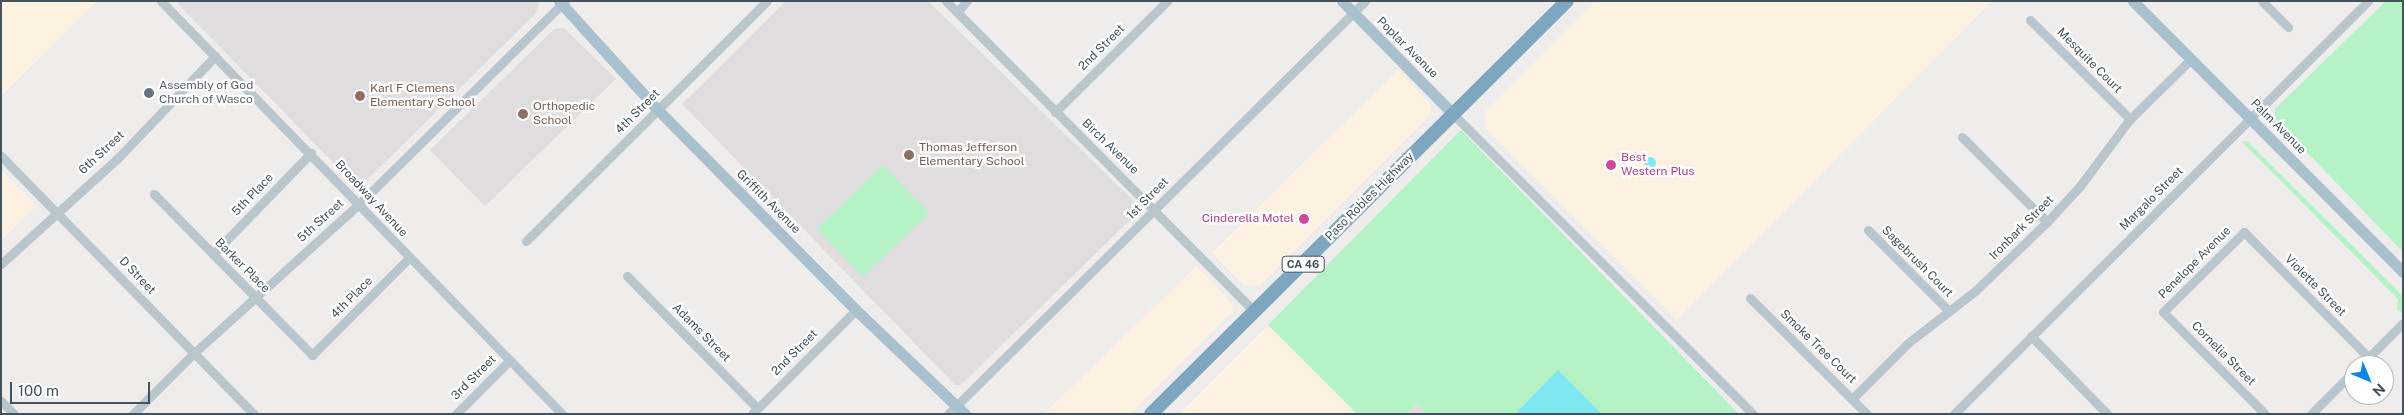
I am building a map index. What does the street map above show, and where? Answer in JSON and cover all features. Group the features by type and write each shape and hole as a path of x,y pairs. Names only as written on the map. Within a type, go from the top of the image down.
{"highway":[{"name":"Paso Robles Highway","path":"1151,414 1567,1"}],"main road":[{"name":"Poplar Avenue","path":"1342,1 1453,114"},
{"name":"Palm Avenue","path":"2133,1 2403,272"},
{"name":"Griffith Avenue","path":"562,2 658,110 957,411"}],"street":[{"name":"Broadway Avenue","path":"161,1 360,202 409,258 562,414"},
{"name":"4th Street","path":"526,241 767,1"},
{"name":"Birch Avenue","path":"946,1 1155,209 1255,312"},
{"path":"957,12 967,1"},
{"name":"2nd Street","path":"1056,112 1167,1"},
{"name":"1st Street","path":"957,411 1155,209 1365,1"},
{"path":"2262,1 2288,28"},
{"name":"Margalo Street","path":"1954,414 2368,1"},
{"name":"5th Street","path":"133,414 194,353 360,202 562,2"},
{"name":"Mesquite Court","path":"2030,20 2130,119"},
{"name":"6th Street","path":"1,264 56,211 118,158 215,56"},
{"name":"Ironbark Street","path":"1853,398 1908,344 2003,266 2047,222 2080,186 2130,119 2190,59"},
{"path":"1453,114 1753,414"},
{"path":"1962,137 2047,222"},
{"name":"5th Place","path":"213,254 311,154"},
{"name":"D Street","path":"1,156 254,414"},
{"name":"Barker Place","path":"154,194 312,354"},
{"name":"Sagebrush Court","path":"1868,230 1949,311"},
{"name":"Penelope Avenue","path":"2163,312 2244,232"},
{"name":"Violette Street","path":"2244,232 2366,355"},
{"name":"4th Place","path":"312,354 409,258"},
{"name":"Adams Street","path":"627,276 755,411"},
{"name":"Smoke Tree Court","path":"1750,298 1853,398 1867,414"},
{"name":"2nd Street","path":"755,411 856,310"},
{"name":"Cornelia Street","path":"2163,312 2265,414"},
{"path":"2370,355 2403,323"},
{"path":"2031,336 2107,414"},
{"name":"3rd Street","path":"456,414 510,360"},
{"path":"2311,414 2344,381"},
{"path":"1,401 14,414"}],"shaded area":[{"path":"1,1 97,1 1,96"},
{"name":"Karl F Clemens Elementary School","path":"175,1 538,1 539,4 535,14 369,178 358,183 350,180"},
{"name":"Thomas Jefferson Elementary School","path":"786,1 928,1 1138,205 1138,212 961,385 955,385 682,104"},
{"path":"1596,1 1992,1 1677,320 1486,129 1485,112"},
{"name":"Orthopedic School","path":"564,28 616,79 485,206 430,150 554,29"},
{"path":"1398,70 1429,103 1432,110 1428,117 1259,286 1244,285 1212,253"},
{"path":"1,170 36,206 1,240"},
{"path":"1197,266 1232,304 1233,311 1131,414 1044,414"},
{"path":"1268,325 1357,414 1179,414"},
{"path":"1417,404 1427,414 1407,414"}],"green space":[{"path":"2386,1 2403,1 2403,252 2275,119 2275,109"},
{"path":"1461,130 1739,414 1602,414 1558,371 1515,414 1427,414 1417,404 1407,414 1357,414 1268,325"},
{"path":"2247,141 2403,296 2402,313 2397,309 2398,299 2242,142"},
{"path":"883,165 929,213 863,277 817,229"}],"water":[{"path":"1650,157 1656,163 1650,169 1644,163"},
{"path":"1558,370 1602,414 1515,414"}],"place":[{"name":"Assembly of God Church of Wasco","path":"149,93"},
{"name":"Karl F Clemens Elementary School","path":"360,96"},
{"name":"Orthopedic School","path":"523,114"},
{"name":"Thomas Jefferson Elementary School","path":"909,155"},
{"name":"Best Western Plus","path":"1611,165"},
{"name":"Cinderella Motel","path":"1304,219"}]}
